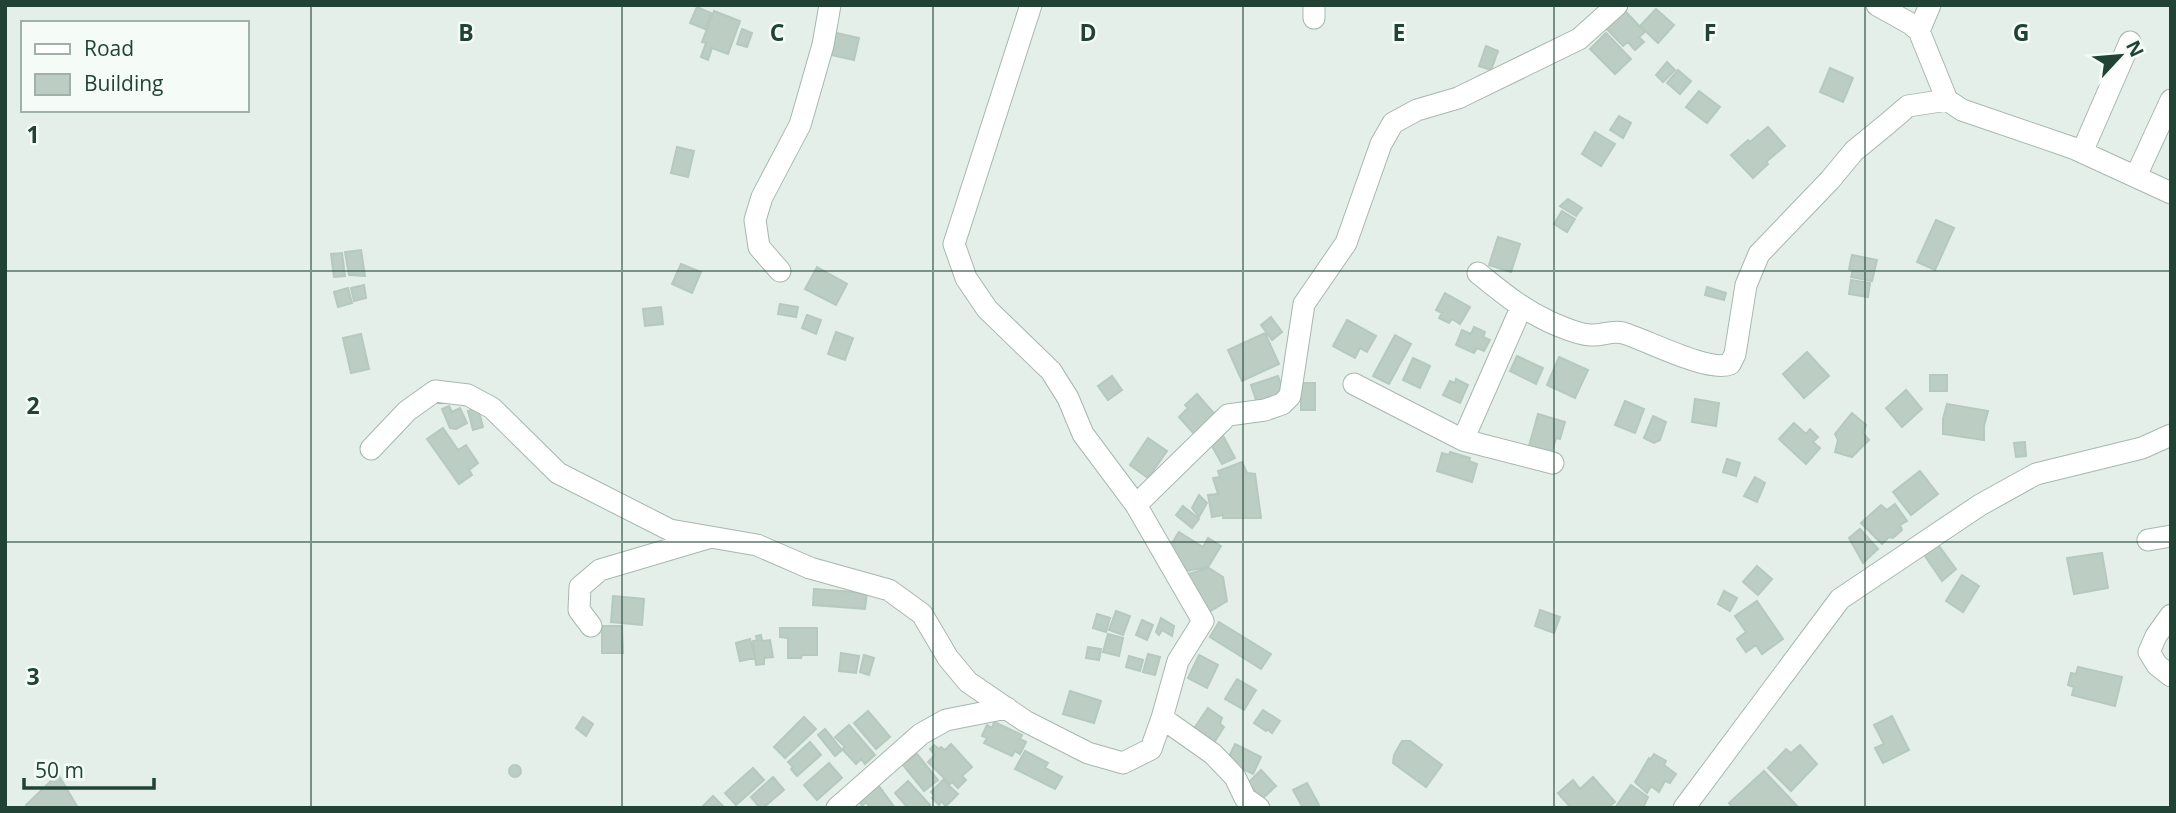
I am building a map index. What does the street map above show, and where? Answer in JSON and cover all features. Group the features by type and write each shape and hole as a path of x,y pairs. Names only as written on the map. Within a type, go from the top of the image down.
{"street":[{"path":"780,271 759,247 755,220 762,197 800,125 823,45 830,5"},
{"path":"371,450 407,411 435,391 468,395 492,408 558,473 670,530 757,545 810,568 888,590 922,614 948,658 968,681 1026,721 1088,753 1123,763 1152,749 1178,661 1203,621 1136,505 1083,434 1068,398 1051,371 987,310 966,278 954,244 1031,5"},
{"path":"1136,505 1228,415 1265,410 1282,404 1290,397 1304,304 1346,243 1381,144 1394,123 1417,110 1458,98 1579,39 1617,5"},
{"path":"1877,5 1919,31 1947,100 1962,110 2082,152 2171,193"},
{"path":"1919,31 1930,5"},
{"path":"2082,152 2130,42"},
{"path":"1478,273 1521,308 1553,324 1591,335 1610,331 1623,333 1676,354 1723,367 1730,364 1735,354 1746,285 1759,254 1854,151 1886,124 1908,106 1947,100"},
{"path":"2136,177 2171,100"},
{"path":"1463,440 1521,308"},
{"path":"1354,384 1463,440 1553,463"},
{"path":"1684,808 1840,599 1979,505 2036,474 2143,448 2171,435"},
{"path":"2148,540 2171,536"},
{"path":"591,626 579,610 580,587 600,570 710,537"},
{"path":"2171,615 2156,636 2149,652 2157,665 2171,676"},
{"path":"836,808 921,734 946,720 1007,708"},
{"path":"1162,718 1213,754 1235,777 1249,805"}],"building":[{"path":"697,7 711,13 705,29 690,23"},
{"path":"1623,9 1645,32 1639,37 1644,42 1635,50 1628,42 1623,46 1604,26"},
{"path":"1656,9 1674,25 1658,43 1640,26"},
{"path":"714,11 740,21 728,54 712,48 708,60 701,57 706,43 702,42"},
{"path":"742,29 752,33 747,47 737,44"},
{"path":"832,32 859,38 854,60 827,54"},
{"path":"1606,33 1631,59 1615,74 1590,49"},
{"path":"1486,46 1498,51 1491,70 1479,66"},
{"path":"1667,62 1675,70 1663,82 1656,75"},
{"path":"1830,68 1853,78 1843,102 1820,92"},
{"path":"1678,70 1691,81 1680,94 1667,83"},
{"path":"1699,91 1720,107 1707,123 1686,107"},
{"path":"1619,116 1631,123 1623,138 1610,130"},
{"path":"1768,127 1785,146 1766,162 1768,164 1753,178 1731,155"},
{"path":"1595,132 1615,144 1601,166 1582,154"},
{"path":"677,147 694,151 688,177 671,173"},
{"path":"1568,199 1582,208 1576,216 1560,206"},
{"path":"1562,211 1575,219 1567,232 1554,224"},
{"path":"1936,220 1954,228 1935,270 1917,262"},
{"path":"1498,237 1520,244 1511,272 1489,265"},
{"path":"361,250 365,276 349,275 345,252"},
{"path":"342,253 345,276 334,277 331,254"},
{"path":"1852,255 1877,260 1872,281 1851,277 1853,270 1849,269"},
{"path":"681,264 701,272 692,293 672,284"},
{"path":"817,267 847,284 836,305 805,289"},
{"path":"1851,280 1870,283 1868,297 1849,294"},
{"path":"364,285 366,298 354,301 351,288"},
{"path":"1707,287 1726,293 1724,300 1705,295"},
{"path":"348,288 352,303 338,307 334,292"},
{"path":"1445,293 1470,307 1460,324 1452,319 1449,323 1439,318 1442,313 1436,310"},
{"path":"780,304 798,307 796,317 778,314"},
{"path":"661,307 663,324 645,326 643,309"},
{"path":"807,315 821,320 816,334 802,328"},
{"path":"1271,317 1282,332 1272,340 1261,325"},
{"path":"1347,320 1376,336 1367,352 1360,348 1355,358 1333,346"},
{"path":"1474,327 1485,332 1483,337 1490,340 1484,351 1477,348 1474,353 1456,345 1462,330 1471,334"},
{"path":"836,332 853,338 845,360 828,354"},
{"path":"1265,333 1279,364 1242,381 1228,350"},
{"path":"361,334 369,369 351,373 343,338"},
{"path":"1395,335 1411,344 1389,384 1373,376"},
{"path":"1807,352 1829,376 1804,398 1783,374"},
{"path":"1517,356 1543,368 1536,384 1510,371"},
{"path":"1559,357 1588,370 1575,398 1547,385"},
{"path":"1413,358 1430,366 1420,388 1403,380"},
{"path":"1930,375 1947,375 1947,391 1930,391"},
{"path":"1112,376 1122,390 1108,400 1098,386"},
{"path":"1278,376 1285,397 1258,406 1251,385"},
{"path":"1456,379 1468,385 1460,403 1443,395 1450,381 1455,383"},
{"path":"1301,383 1315,383 1315,410 1301,410"},
{"path":"1906,390 1922,409 1902,427 1886,408"},
{"path":"1197,394 1218,418 1197,437 1179,417 1188,408 1185,405"},
{"path":"1695,399 1719,403 1716,426 1692,422"},
{"path":"1625,401 1644,409 1635,433 1615,425"},
{"path":"1947,404 1988,411 1984,440 1943,434"},
{"path":"449,406 452,412 460,408 467,423 456,429 450,428 442,409"},
{"path":"478,408 483,427 473,430 468,411"},
{"path":"1852,413 1866,425 1863,433 1869,440 1852,457 1835,452 1838,440 1835,434"},
{"path":"1538,414 1565,422 1560,439 1556,438 1552,452 1529,446"},
{"path":"1653,416 1666,422 1660,440 1654,443 1644,438"},
{"path":"1794,423 1806,434 1810,429 1818,437 1813,442 1820,448 1806,464 1779,439"},
{"path":"443,428 458,450 466,445 478,463 469,470 472,475 459,484 427,439"},
{"path":"1221,432 1235,458 1222,464 1208,439"},
{"path":"1148,438 1167,451 1148,478 1130,465"},
{"path":"2025,442 2026,456 2016,457 2014,443"},
{"path":"1450,452 1470,458 1469,461 1477,464 1472,482 1437,471 1442,453 1449,455"},
{"path":"1727,459 1740,463 1736,476 1723,472"},
{"path":"1242,462 1247,473 1255,474 1261,518 1223,518 1223,515 1212,517 1208,495 1218,494 1213,478 1220,477 1218,471"},
{"path":"1920,471 1938,494 1911,515 1893,492"},
{"path":"1755,477 1765,483 1757,502 1744,496"},
{"path":"1199,495 1207,503 1199,517 1192,508"},
{"path":"1895,504 1907,521 1900,525 1902,530 1882,544 1861,523 1881,505 1887,510"},
{"path":"1183,506 1199,519 1192,528 1176,515"},
{"path":"1860,529 1878,549 1863,563 1849,538"},
{"path":"1179,532 1203,547 1208,538 1221,546 1208,567 1181,572 1166,553"},
{"path":"1934,539 1956,569 1942,581 1925,556 1927,544"},
{"path":"2102,553 2108,588 2074,594 2067,558"},
{"path":"1757,566 1772,579 1758,595 1743,582"},
{"path":"1209,568 1223,577 1227,601 1206,614 1181,576"},
{"path":"1962,575 1979,586 1963,612 1946,601"},
{"path":"814,589 867,593 865,609 813,605"},
{"path":"1724,591 1737,598 1730,611 1718,604"},
{"path":"613,596 644,599 642,625 611,622"},
{"path":"1757,601 1783,639 1762,654 1756,645 1746,652 1737,639 1746,632 1735,616"},
{"path":"1540,610 1560,617 1554,633 1535,626"},
{"path":"1116,611 1130,616 1123,635 1109,630"},
{"path":"1097,614 1110,618 1106,632 1093,628"},
{"path":"1161,618 1174,626 1172,636 1162,630 1159,635 1156,632"},
{"path":"1142,620 1153,625 1147,640 1136,635"},
{"path":"1219,622 1271,654 1261,669 1210,637"},
{"path":"602,626 622,626 623,653 602,653"},
{"path":"780,628 817,628 817,655 788,658 788,638 780,637"},
{"path":"1108,634 1123,638 1119,656 1103,652"},
{"path":"761,635 762,641 770,640 773,657 764,658 764,664 756,665 753,641 757,640 756,636"},
{"path":"750,639 755,658 740,661 736,643"},
{"path":"1088,647 1101,649 1099,660 1086,658"},
{"path":"841,653 859,656 856,673 839,671"},
{"path":"1148,654 1160,657 1155,675 1143,672"},
{"path":"864,655 874,658 869,675 860,672"},
{"path":"1199,655 1218,665 1207,688 1188,678"},
{"path":"1129,656 1143,660 1140,671 1126,667"},
{"path":"2078,667 2122,677 2115,706 2072,695 2074,687 2068,685 2071,673 2076,674"},
{"path":"1237,679 1256,690 1244,710 1225,699"},
{"path":"1070,691 1101,701 1094,723 1063,714"},
{"path":"1208,708 1222,718 1220,724 1224,727 1213,744 1193,730"},
{"path":"1263,710 1280,721 1272,733 1254,723"},
{"path":"868,711 890,737 876,749 854,723"},
{"path":"1892,716 1909,750 1883,763 1875,748 1884,744 1874,725"},
{"path":"583,717 593,724 586,736 576,728"},
{"path":"804,717 816,729 785,758 774,747"},
{"path":"994,722 1022,735 1020,739 1026,742 1020,754 1015,751 1012,756 984,743 987,738 982,736 987,725 992,728"},
{"path":"849,725 875,755 865,764 861,759 856,764 835,737"},
{"path":"825,729 842,750 835,756 818,735"},
{"path":"1402,741 1410,741 1442,765 1426,787 1393,763 1394,755"},
{"path":"810,742 821,755 797,776 788,762"},
{"path":"951,744 972,767 962,776 966,780 958,788 952,782 950,784 928,762 935,755 930,749 934,745 945,750"},
{"path":"1235,744 1261,757 1253,774 1227,761"},
{"path":"1800,745 1817,764 1791,791 1768,768 1786,749 1791,753"},
{"path":"1025,751 1048,763 1045,768 1062,777 1055,789 1015,769"},
{"path":"917,754 938,780 924,791 903,765"},
{"path":"1654,754 1666,761 1664,765 1676,774 1670,783 1665,781 1659,792 1651,786 1647,793 1635,782"},
{"path":"829,763 842,778 817,800 804,785"},
{"path":"510,766 520,766 520,776 510,776"},
{"path":"753,768 764,780 736,805 725,793"},
{"path":"1261,770 1276,786 1262,799 1248,783"},
{"path":"1764,771 1799,808 1733,808 1729,803"},
{"path":"58,774 78,808 27,808 26,805"},
{"path":"773,777 784,790 760,808 751,797"},
{"path":"1593,777 1615,802 1608,808 1571,808 1558,793 1573,780 1580,789"},
{"path":"943,780 958,794 946,806 941,801 939,805 932,798 935,796 931,792"},
{"path":"908,781 930,805 927,808 908,808 895,793"},
{"path":"1307,783 1319,805 1314,808 1303,808 1293,790"},
{"path":"1631,785 1648,797 1643,808 1615,808"},
{"path":"879,786 895,808 870,808 866,802 862,806 860,803 864,800 863,797"},
{"path":"713,796 725,808 701,808"}]}
